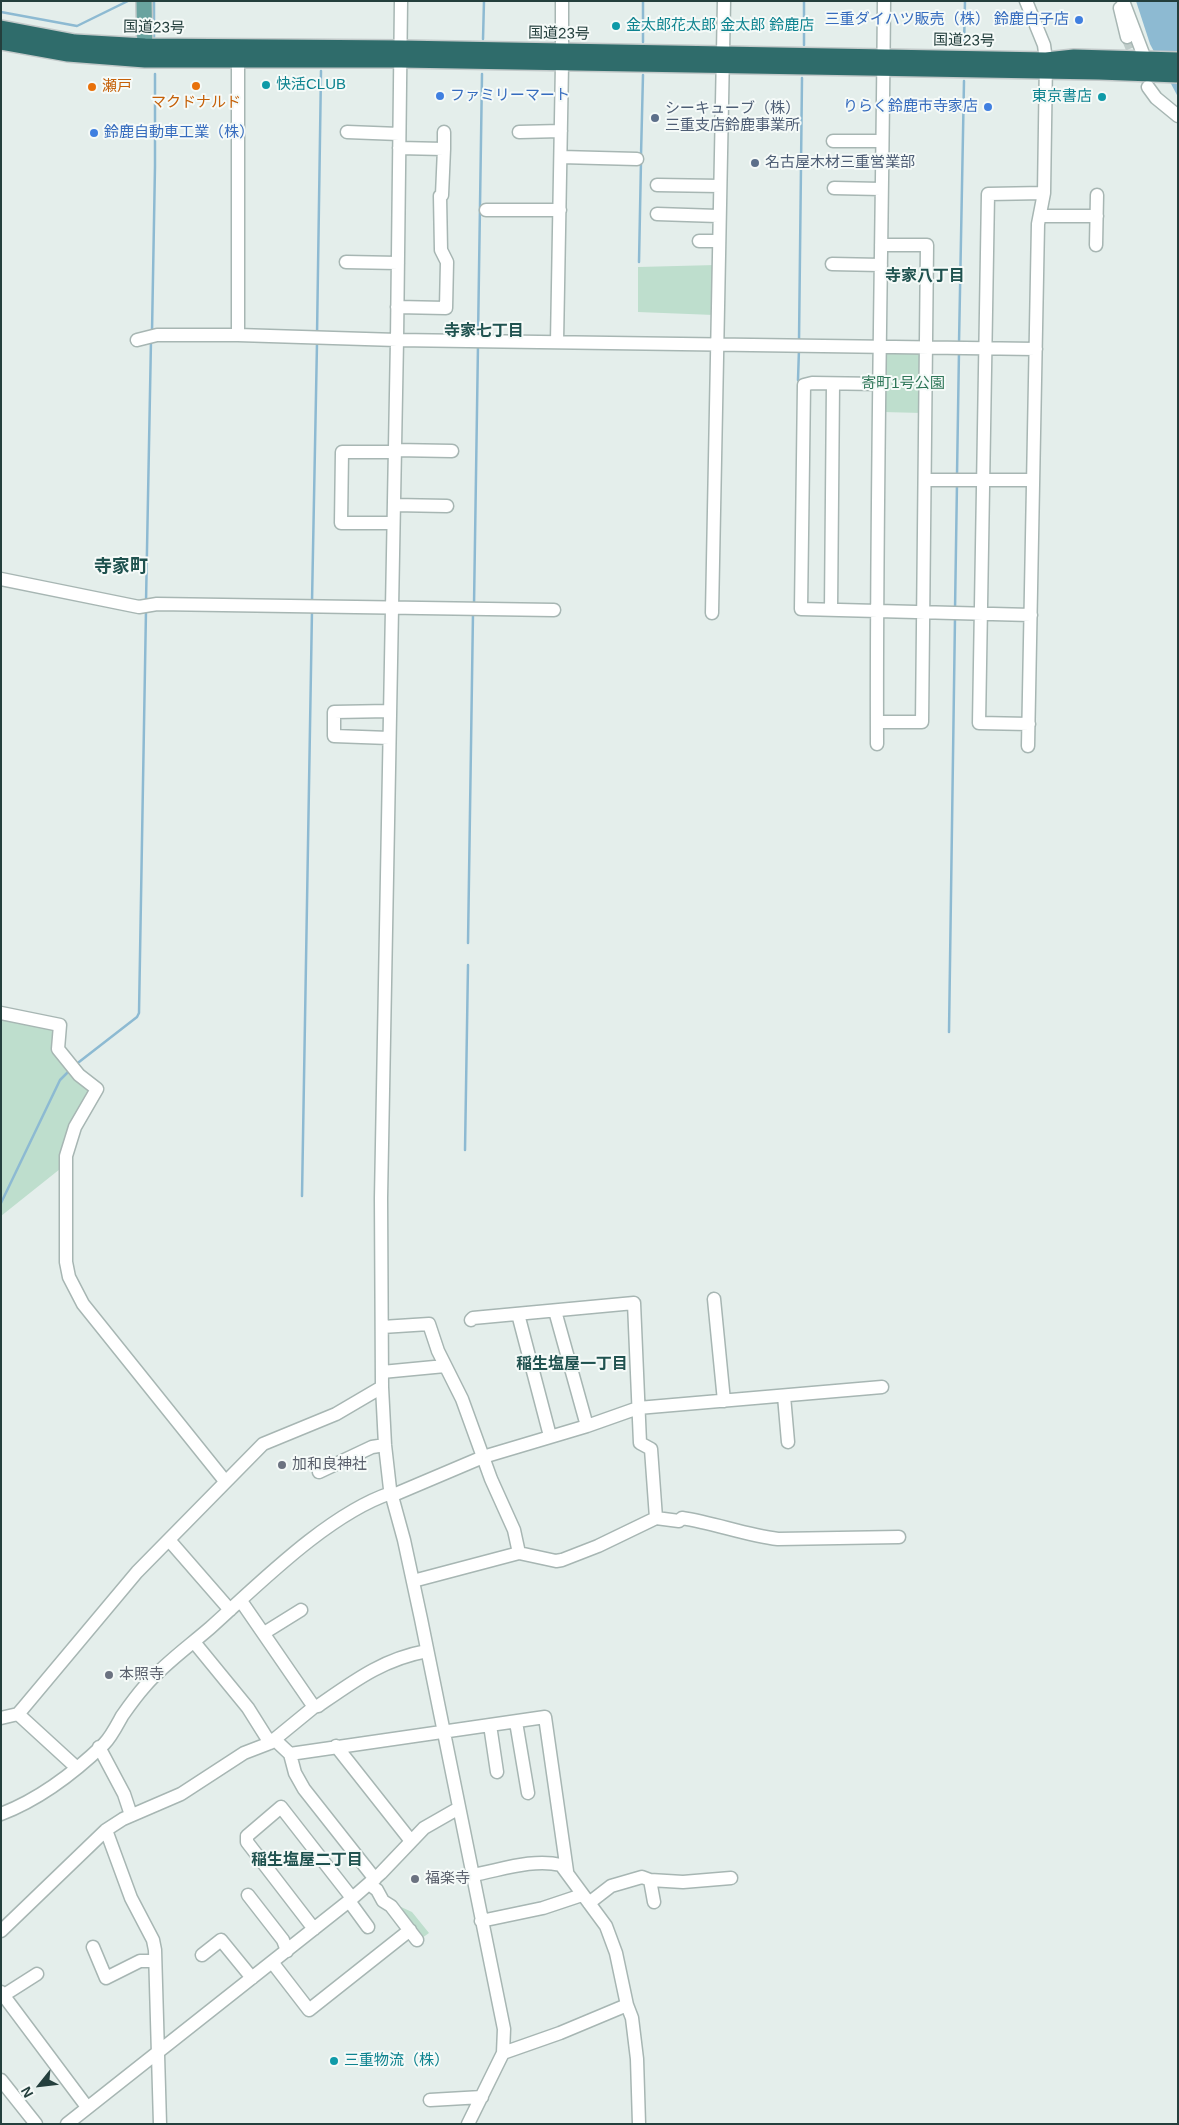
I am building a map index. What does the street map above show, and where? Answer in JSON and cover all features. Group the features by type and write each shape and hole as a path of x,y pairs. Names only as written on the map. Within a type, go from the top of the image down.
{"highway":[{"name":"国道23号","path":"1,28 145,53 238,60 401,54"},
{"name":"国道23号","path":"1,42 68,54 401,54 1046,66 1153,81 1178,75"},
{"name":"国道23号","path":"1046,66 1074,57 1178,60"}],"main road":[{"path":"144,1 145,53"}],"street":[{"path":"401,1 382,1198 382,1387 385,1445 391,1494 413,1581 504,2028 504,2053 468,2124"},
{"path":"557,342 562,1"},
{"path":"712,613 718,216 724,1"},
{"path":"877,744 884,1"},
{"path":"1026,1 1044,45 1046,66 1044,194 1038,224 1030,724 1028,746"},
{"path":"1122,1 1122,25 1127,37"},
{"path":"1122,1 1148,59"},
{"path":"238,60 238,335"},
{"path":"1153,81 1156,98 1178,116"},
{"path":"519,132 561,131"},
{"path":"347,132 399,134"},
{"path":"397,307 446,308 447,262 440,250 440,196 442,195 444,132"},
{"path":"833,141 882,141"},
{"path":"399,148 444,149"},
{"path":"561,157 637,159"},
{"path":"657,185 720,186"},
{"path":"834,188 881,189"},
{"path":"1030,724 979,724 988,194 1044,194"},
{"path":"1096,245 1097,195"},
{"path":"486,210 560,210"},
{"path":"657,214 718,216"},
{"path":"1040,216 1097,216"},
{"path":"700,242 718,242"},
{"path":"877,722 922,722 927,347 927,245 881,245"},
{"path":"346,262 398,263"},
{"path":"832,264 881,265"},
{"path":"147,337 238,335 397,340 717,343 1036,349"},
{"path":"880,384 812,383 804,385 801,608 1031,615"},
{"path":"831,609 833,384"},
{"path":"394,523 342,522 342,452 452,450"},
{"path":"925,480 1033,480"},
{"path":"394,505 447,506"},
{"path":"1,579 139,607 148,605 554,610"},
{"path":"389,711 334,712 334,736 389,738"},
{"path":"1,1013 60,1025 58,1049 78,1076 97,1089 75,1127 66,1156 66,1262 69,1277 83,1304 225,1481"},
{"path":"714,1299 724,1401"},
{"path":"471,1320 473,1318 634,1303 640,1443 651,1449 656,1518"},
{"path":"555,1310 587,1426"},
{"path":"518,1314 550,1436"},
{"path":"382,1327 429,1324 445,1366 462,1399 483,1457 514,1530 519,1553"},
{"path":"382,1372 445,1366"},
{"path":"1,1718 18,1714 137,1572 263,1444 336,1414 382,1387"},
{"path":"1,1814 22,1805 51,1788 77,1768 103,1745 144,1686 164,1666 194,1642 287,1559 326,1529 374,1498 391,1494 483,1457 587,1426 638,1408 882,1387"},
{"path":"784,1396 788,1442"},
{"path":"319,1472 372,1447 385,1445"},
{"path":"413,1581 519,1553 556,1561 562,1560 598,1546 656,1518 679,1520 682,1518 706,1522 778,1539 899,1537"},
{"path":"169,1540 230,1610"},
{"path":"241,1600 314,1707"},
{"path":"264,1633 301,1610"},
{"path":"194,1642 248,1708 272,1741 290,1754 295,1773 304,1789 372,1882 383,1901 391,1906 413,1935 309,2010 272,1962"},
{"path":"1,1931 106,1830 131,1815 155,1807 181,1794 244,1752 272,1741 314,1707 368,1672 388,1661 407,1654 427,1651"},
{"path":"18,1714 77,1768"},
{"path":"290,1754 544,1717 566,1871"},
{"path":"516,1722 528,1793"},
{"path":"490,1725 497,1772"},
{"path":"336,1746 411,1841"},
{"path":"99,1747 115,1776 131,1815"},
{"path":"314,1929 247,1842 247,1836 281,1807 368,1927"},
{"path":"67,2124 372,1882 430,1824 459,1808"},
{"path":"106,1830 131,1898 153,1940 160,2124"},
{"path":"473,1875 536,1863 561,1865 606,1926 612,1939 627,2005 632,2018 637,2059 639,2124"},
{"path":"481,1921 586,1899 611,1886 642,1877 650,1880 683,1882 731,1878"},
{"path":"650,1880 654,1902"},
{"path":"248,1895 283,1940 287,1951"},
{"path":"202,1955 221,1940 252,1978"},
{"path":"93,1947 106,1978 140,1961 155,1961"},
{"path":"37,1974 2,1993 87,2107"},
{"path":"504,2053 560,2033 627,2005"},
{"path":"1,2080 36,2124"},
{"path":"430,2100 482,2097"}],"green space":[{"path":"716,265 714,315 638,312 638,267"},
{"name":"寄町1号公園","path":"890,350 918,350 923,355 922,413 883,412 885,355"},
{"path":"1,1015 55,1027 52,1045 90,1089 60,1169 1,1216"},
{"path":"401,1907 412,1912 429,1933 422,1938 399,1909"}],"water":[{"path":"1136,1 1178,1 1178,97 1150,44"}],"waterway":[{"path":"1,12 77,26 128,1"},
{"path":"154,1 154,37"},
{"path":"483,39 484,1"},
{"path":"643,1 643,42"},
{"path":"804,1 804,45"},
{"path":"964,46 965,1"},
{"path":"317,335 321,71"},
{"path":"152,332 155,74"},
{"path":"478,337 482,74"},
{"path":"641,155 643,75"},
{"path":"799,341 802,78"},
{"path":"959,343 964,81"},
{"path":"639,262 641,161"},
{"path":"146,602 151,340"},
{"path":"312,602 317,343"},
{"path":"474,605 478,345"},
{"path":"798,380 799,349"},
{"path":"957,475 959,351"},
{"path":"955,610 957,483"},
{"path":"79,1062 137,1017 139,1013 146,610"},
{"path":"302,1196 312,610"},
{"path":"468,943 473,613"},
{"path":"949,1032 955,618"},
{"path":"465,1150 468,965"},
{"path":"1,1203 60,1080 69,1071"}],"tunnel":[{"path":"1127,37 1139,66"}],"place":[{"name":"三重ダイハツ販売（株） 鈴鹿白子店","path":"1079,20"},
{"name":"金太郎花太郎 金太郎 鈴鹿店","path":"616,26"},
{"name":"快活CLUB","path":"266,85"},
{"name":"マクドナルド","path":"196,86"},
{"name":"瀬戸","path":"92,87"},
{"name":"ファミリーマート","path":"440,96"},
{"name":"東京書店","path":"1102,97"},
{"name":"りらく鈴鹿市寺家店","path":"988,107"},
{"name":"シーキューブ（株） 三重支店鈴鹿事業所","path":"655,118"},
{"name":"鈴鹿自動車工業（株）","path":"94,133"},
{"name":"名古屋木材三重営業部","path":"755,163"},
{"name":"加和良神社","path":"282,1465"},
{"name":"本照寺","path":"109,1675"},
{"name":"福楽寺","path":"415,1879"},
{"name":"三重物流（株）","path":"334,2061"}],"district":[{"name":"寺家八丁目","path":"925,277"},
{"name":"寺家七丁目","path":"484,332"},
{"name":"寺家町","path":"121,567"},
{"name":"稲生塩屋一丁目","path":"572,1365"},
{"name":"稲生塩屋二丁目","path":"307,1861"}]}
